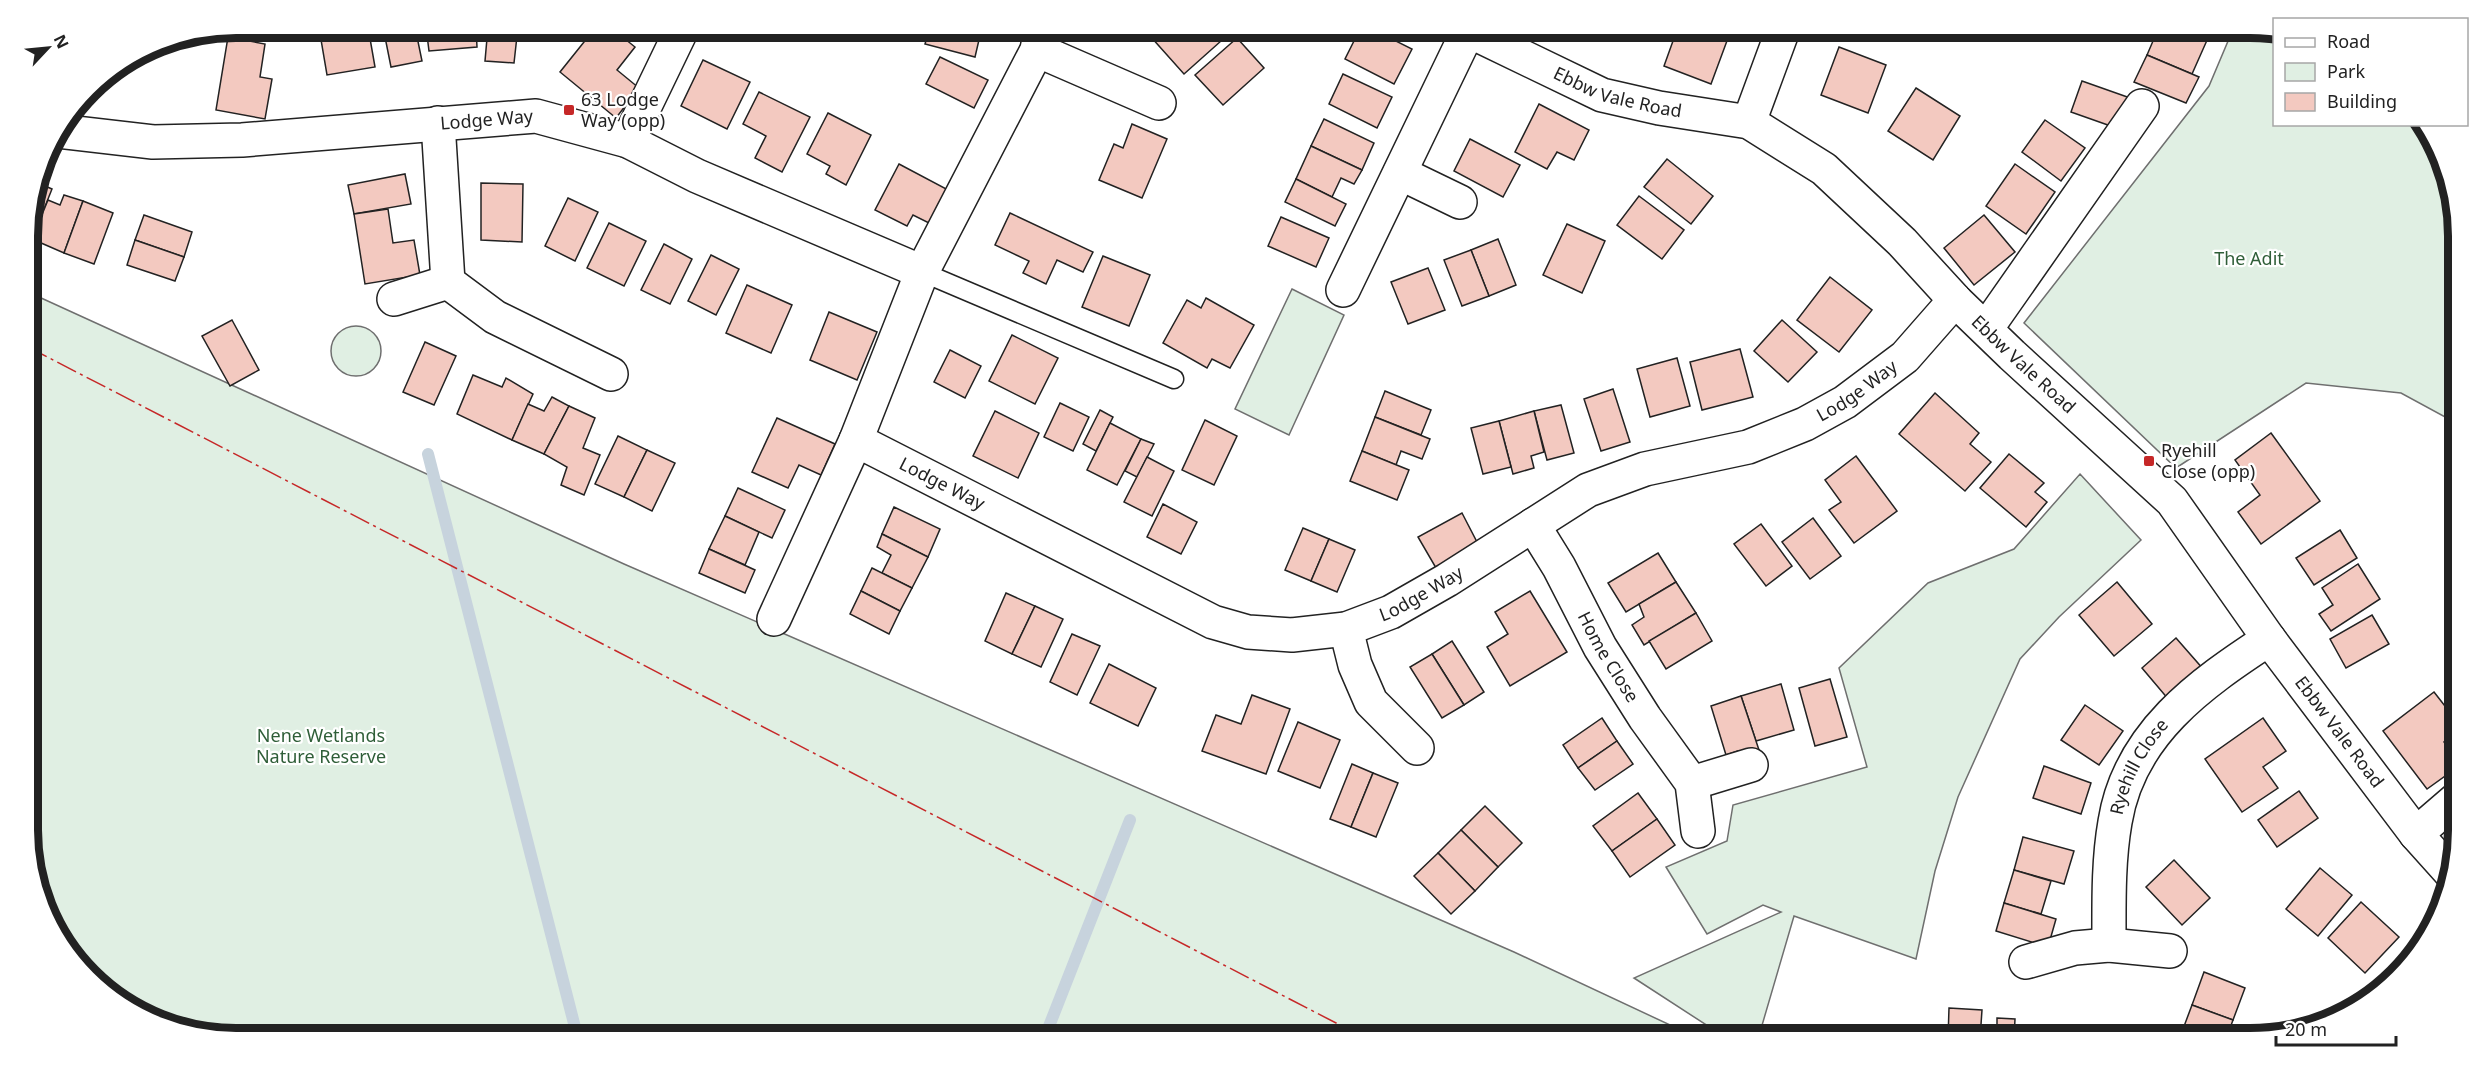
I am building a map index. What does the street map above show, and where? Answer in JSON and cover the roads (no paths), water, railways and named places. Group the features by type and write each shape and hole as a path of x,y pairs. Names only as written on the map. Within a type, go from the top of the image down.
{"street":[{"path":"628,141 678,38"},
{"name":"Ebbw Vale Road","path":"1343,290 1400,173 1461,38"},
{"name":"Ebbw Vale Road","path":"1484,38 1602,95 1659,108 1749,122 1824,169 1902,242 1955,300 2172,501 2269,639 2416,834 2445,867"},
{"path":"1749,122 1780,38"},
{"path":"774,619 856,440 922,272 1039,39 1159,102"},
{"path":"1986,329 2142,106"},
{"name":"Lodge Way","path":"73,124 153,142 242,140 537,116 628,141 697,176 922,272"},
{"path":"438,123 447,282"},
{"path":"1400,173 1460,202"},
{"path":"394,299 447,282"},
{"path":"447,282 495,317 611,374"},
{"name":"Lodge Way","path":"856,440 1213,622 1248,632 1292,635 1346,629 1391,612 1447,580 1588,490 1645,469 1748,447 1805,424 1845,402 1905,357 1955,300"},
{"name":"Home Close","path":"1533,525 1559,567 1600,647 1645,718 1692,783 1698,831"},
{"path":"1346,629 1355,665 1371,702 1417,748"},
{"name":"Ryehill Close","path":"2109,945 2109,873 2115,820 2124,784 2141,750 2176,708 2215,674 2269,639"},
{"path":"1692,783 1751,765"},
{"path":"2416,834 2448,806"},
{"path":"2026,962 2075,948 2109,945 2170,951"}],"lane":[{"path":"922,272 1174,379"}],"waterway":[{"path":"428,454 575,1028"},
{"path":"1048,1028 1130,820"}],"place":[{"name":"63 Lodge Way (opp)","path":"569,110"},
{"name":"Ryehill Close (opp)","path":"2149,461"}],"park label":[{"name":"The Adit","path":"2249,259"},
{"name":"Nene Wetlands Nature Reserve","path":"321,746"}]}
